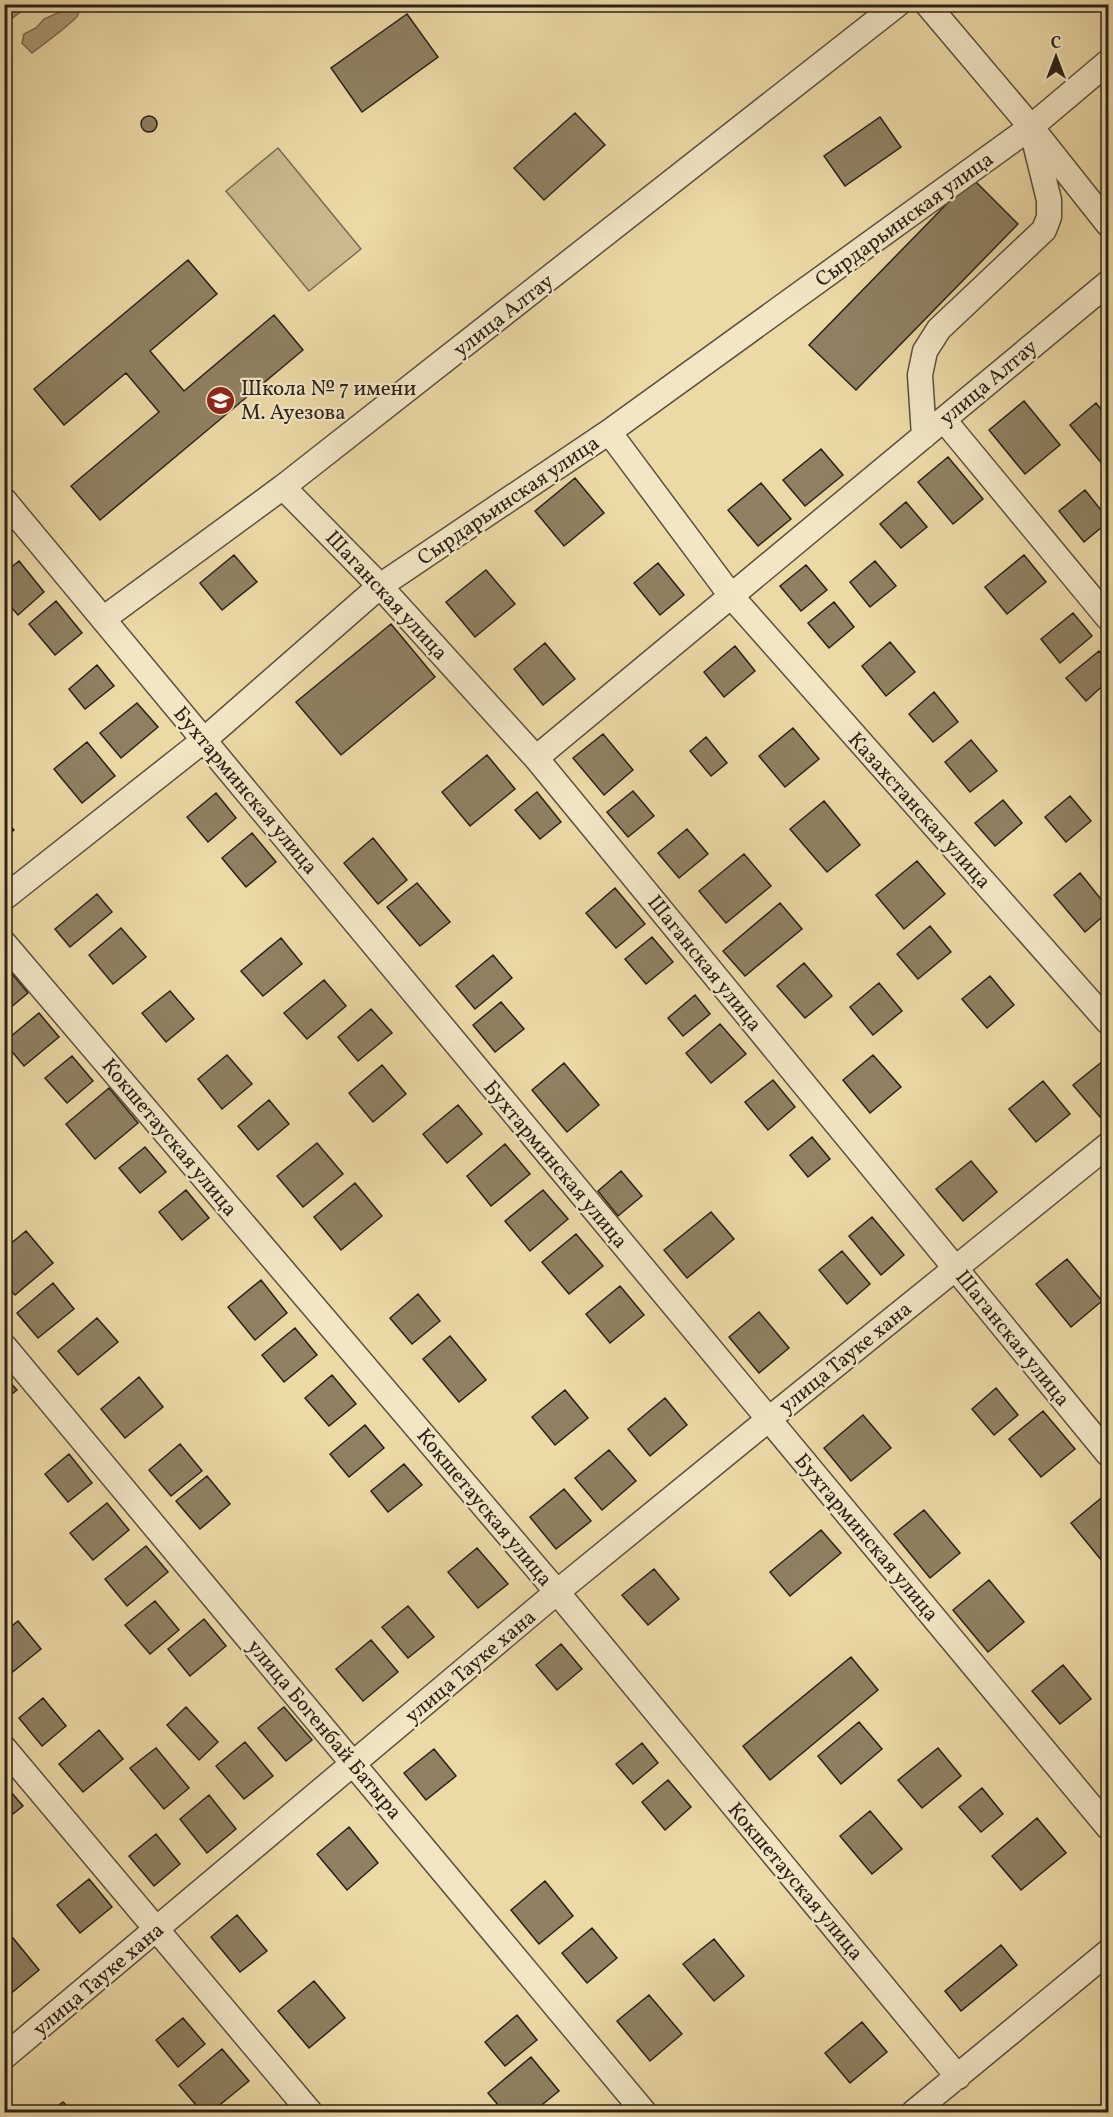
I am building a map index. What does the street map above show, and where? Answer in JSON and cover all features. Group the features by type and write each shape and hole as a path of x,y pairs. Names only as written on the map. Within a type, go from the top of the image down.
{"street":[{"name":"улица Алтау","path":"103,619 283,487 898,4"},
{"path":"927,4 1031,127 1108,224"},
{"path":"1031,127 1108,62"},
{"path":"924,436 920,375 925,351 939,329 1044,230 1049,217 1049,200 1031,127"},
{"name":"Сырдарьинская улица","path":"4,898 204,740 380,586 609,432 1031,127"},
{"name":"улица Алтау","path":"536,758 1108,283"},
{"path":"944,420 1108,618"},
{"name":"Казахстанская улица","path":"609,432 732,597 1108,1022"},
{"name":"Шаганская улица","path":"283,487 380,586 536,758 1108,1454"},
{"name":"Бухтарминская улица","path":"4,500 1108,1827"},
{"name":"Кокшетауская улица","path":"4,943 557,1592 958,2078"},
{"name":"улица Тауке хана","path":"4,2057 557,1592 1108,1145"},
{"name":"улица Богенбай Батыра","path":"4,1346 644,2112"},
{"path":"4,1748 310,2112"},
{"path":"914,2112 1108,1952"}],"shaded area":[{"path":"4,5 30,5 11,19 10,34 5,28"},
{"path":"78,5 76,18 32,53 22,43 24,34 36,28 44,19"},
{"path":"278,148 361,249 309,291 226,191"}],"building":[{"path":"407,14 438,57 362,112 331,68"},
{"path":"575,113 605,145 544,200 514,168"},
{"path":"146,116 152,116 157,124 155,130 146,132 141,127 141,121"},
{"path":"880,117 901,147 845,186 824,156"},
{"path":"972,178 1018,224 856,390 809,345"},
{"path":"188,260 217,294 150,351 184,391 274,315 303,350 100,520 71,486 159,412 126,373 64,425 34,389"},
{"path":"1024,401 1060,445 1025,474 989,430"},
{"path":"1096,403 1108,418 1108,461 1103,465 1070,425"},
{"path":"821,449 843,475 805,506 783,480"},
{"path":"948,457 983,499 953,524 918,482"},
{"path":"575,478 604,513 564,546 535,511"},
{"path":"761,483 791,519 758,546 728,510"},
{"path":"1085,490 1108,522 1084,542 1059,511"},
{"path":"906,502 927,527 901,548 880,524"},
{"path":"234,555 257,582 222,610 200,583"},
{"path":"1024,555 1046,582 1007,614 985,587"},
{"path":"19,561 44,592 18,615 4,599 4,573"},
{"path":"875,561 896,586 870,607 850,582"},
{"path":"658,563 684,595 660,615 634,583"},
{"path":"806,565 827,590 801,611 780,586"},
{"path":"486,570 515,604 475,637 446,602"},
{"path":"56,601 82,633 55,655 29,624"},
{"path":"834,602 854,627 829,648 808,623"},
{"path":"1073,613 1092,636 1060,663 1041,639"},
{"path":"391,624 435,677 341,755 296,702"},
{"path":"890,642 915,672 886,696 862,666"},
{"path":"545,643 575,679 543,705 514,669"},
{"path":"735,646 755,671 724,697 704,672"},
{"path":"1099,651 1108,662 1108,681 1086,701 1066,678"},
{"path":"97,665 114,686 85,709 69,689"},
{"path":"934,692 958,722 933,742 909,714"},
{"path":"137,703 158,727 121,758 100,733"},
{"path":"793,728 819,759 785,787 759,756"},
{"path":"603,734 633,770 604,795 573,758"},
{"path":"706,737 727,763 711,776 690,751"},
{"path":"971,740 997,771 970,792 945,762"},
{"path":"87,742 115,776 82,803 54,769"},
{"path":"487,755 515,789 470,826 442,792"},
{"path":"633,791 654,816 628,837 607,812"},
{"path":"537,792 561,822 540,839 515,810"},
{"path":"216,793 236,818 208,842 187,817"},
{"path":"1070,796 1091,821 1066,842 1045,817"},
{"path":"1003,800 1022,823 995,846 975,823"},
{"path":"824,801 860,845 827,872 790,829"},
{"path":"4,820 14,830 4,838"},
{"path":"687,829 708,854 679,878 658,853"},
{"path":"252,833 276,862 246,887 222,858"},
{"path":"373,838 407,880 378,904 344,863"},
{"path":"744,854 771,886 726,923 699,891"},
{"path":"917,861 945,894 904,929 876,895"},
{"path":"1080,873 1108,908 1108,912 1085,932 1054,895"},
{"path":"417,883 450,922 420,946 387,907"},
{"path":"615,888 645,924 616,948 586,913"},
{"path":"97,894 112,912 70,947 55,929"},
{"path":"780,903 802,929 745,976 723,951"},
{"path":"930,926 951,952 918,979 897,954"},
{"path":"121,928 146,957 113,984 89,955"},
{"path":"652,937 673,962 646,984 625,959"},
{"path":"281,938 302,964 263,996 241,971"},
{"path":"493,955 512,978 475,1009 456,986"},
{"path":"804,963 832,996 805,1018 777,986"},
{"path":"4,964 28,993 4,1013"},
{"path":"990,976 1014,1005 987,1028 962,999"},
{"path":"324,980 346,1006 307,1039 284,1013"},
{"path":"879,983 902,1011 873,1035 850,1007"},
{"path":"170,991 194,1019 166,1042 142,1013"},
{"path":"695,995 710,1014 683,1036 668,1018"},
{"path":"501,1002 524,1029 495,1052 473,1025"},
{"path":"371,1009 392,1033 358,1061 338,1037"},
{"path":"39,1013 59,1037 24,1066 4,1042"},
{"path":"720,1024 746,1054 711,1083 686,1053"},
{"path":"227,1055 252,1084 222,1109 198,1079"},
{"path":"873,1055 901,1087 870,1113 843,1080"},
{"path":"72,1056 93,1081 67,1103 45,1078"},
{"path":"1108,1057 1108,1109 1100,1117 1073,1085"},
{"path":"564,1063 599,1105 567,1132 532,1090"},
{"path":"382,1065 406,1094 373,1122 349,1093"},
{"path":"773,1080 795,1107 768,1130 745,1102"},
{"path":"1043,1081 1070,1114 1036,1142 1009,1109"},
{"path":"109,1088 138,1123 95,1159 66,1124"},
{"path":"269,1100 289,1124 258,1150 238,1126"},
{"path":"458,1105 482,1134 447,1163 423,1134"},
{"path":"812,1137 830,1159 808,1177 790,1155"},
{"path":"317,1143 343,1174 303,1207 277,1176"},
{"path":"505,1144 530,1174 491,1206 467,1176"},
{"path":"145,1147 166,1172 140,1193 119,1168"},
{"path":"971,1161 997,1192 963,1221 936,1189"},
{"path":"621,1171 642,1196 618,1216 598,1191"},
{"path":"355,1183 382,1216 341,1250 314,1217"},
{"path":"186,1190 209,1218 182,1240 159,1212"},
{"path":"543,1190 568,1219 530,1251 505,1221"},
{"path":"711,1212 734,1239 687,1278 664,1250"},
{"path":"872,1217 904,1255 881,1275 849,1236"},
{"path":"26,1231 53,1263 15,1295 4,1283 4,1249"},
{"path":"576,1234 603,1266 569,1294 542,1262"},
{"path":"842,1251 870,1284 847,1304 819,1270"},
{"path":"1067,1259 1102,1301 1071,1327 1036,1284"},
{"path":"261,1280 287,1313 255,1340 228,1307"},
{"path":"53,1283 74,1309 38,1338 17,1313"},
{"path":"620,1286 644,1315 610,1343 586,1314"},
{"path":"418,1294 440,1321 412,1344 390,1318"},
{"path":"759,1312 789,1348 759,1373 729,1337"},
{"path":"97,1318 118,1342 78,1375 58,1351"},
{"path":"295,1328 317,1355 284,1382 262,1355"},
{"path":"450,1336 486,1380 459,1402 423,1359"},
{"path":"332,1375 356,1404 329,1426 305,1398"},
{"path":"4,1376 17,1390 4,1400"},
{"path":"139,1377 163,1407 125,1438 101,1409"},
{"path":"996,1388 1018,1415 994,1435 972,1409"},
{"path":"565,1390 588,1418 555,1445 532,1417"},
{"path":"665,1398 687,1425 650,1456 628,1429"},
{"path":"1043,1411 1075,1449 1041,1477 1009,1439"},
{"path":"863,1415 891,1448 851,1481 824,1448"},
{"path":"365,1425 384,1448 349,1477 330,1454"},
{"path":"180,1444 202,1471 171,1496 149,1470"},
{"path":"609,1450 636,1481 602,1510 575,1478"},
{"path":"69,1454 92,1483 68,1502 45,1474"},
{"path":"404,1464 422,1485 388,1512 371,1491"},
{"path":"207,1476 230,1504 200,1529 176,1501"},
{"path":"564,1489 591,1521 556,1549 530,1517"},
{"path":"1106,1494 1108,1497 1108,1556 1102,1561 1071,1523"},
{"path":"107,1503 129,1530 93,1560 70,1533"},
{"path":"924,1510 960,1553 930,1578 894,1534"},
{"path":"821,1530 841,1553 790,1596 770,1572"},
{"path":"146,1546 168,1572 127,1606 105,1579"},
{"path":"477,1548 508,1584 478,1608 448,1572"},
{"path":"654,1569 679,1599 648,1625 622,1595"},
{"path":"989,1580 1024,1622 988,1652 953,1610"},
{"path":"155,1601 179,1630 150,1654 125,1625"},
{"path":"408,1606 434,1637 408,1658 382,1627"},
{"path":"204,1619 226,1646 190,1676 168,1649"},
{"path":"18,1621 41,1649 4,1679 4,1632"},
{"path":"371,1640 398,1672 363,1701 336,1669"},
{"path":"561,1644 582,1669 557,1690 536,1665"},
{"path":"851,1657 878,1690 770,1780 743,1746"},
{"path":"1063,1665 1091,1699 1060,1724 1032,1691"},
{"path":"43,1698 66,1726 42,1746 19,1718"},
{"path":"186,1707 218,1742 199,1760 167,1725"},
{"path":"284,1707 312,1740 286,1761 258,1728"},
{"path":"859,1722 882,1749 841,1784 818,1756"},
{"path":"99,1730 123,1759 83,1792 59,1764"},
{"path":"245,1742 273,1776 244,1799 216,1766"},
{"path":"642,1743 658,1763 633,1784 616,1764"},
{"path":"156,1748 189,1788 164,1809 130,1768"},
{"path":"938,1748 961,1776 922,1808 898,1780"},
{"path":"434,1749 456,1776 426,1800 404,1773"},
{"path":"668,1780 691,1807 665,1830 642,1802"},
{"path":"4,1784 23,1806 4,1821"},
{"path":"982,1788 1003,1814 981,1832 959,1807"},
{"path":"209,1795 236,1829 207,1853 180,1819"},
{"path":"870,1811 902,1849 872,1874 840,1836"},
{"path":"1037,1818 1066,1853 1021,1890 992,1856"},
{"path":"349,1827 378,1863 347,1890 317,1854"},
{"path":"156,1834 180,1864 154,1886 129,1856"},
{"path":"89,1879 112,1907 80,1933 57,1905"},
{"path":"545,1881 573,1916 539,1944 511,1910"},
{"path":"237,1915 267,1951 240,1972 211,1937"},
{"path":"592,1928 617,1958 587,1983 562,1953"},
{"path":"13,1938 39,1970 9,1995 4,1990 4,1945"},
{"path":"714,1939 744,1976 714,2001 683,1964"},
{"path":"1001,1945 1017,1965 961,2011 945,1991"},
{"path":"314,1981 345,2018 309,2048 278,2011"},
{"path":"649,1995 682,2034 650,2061 617,2021"},
{"path":"517,2015 537,2040 505,2066 485,2042"},
{"path":"183,2018 205,2044 178,2067 156,2040"},
{"path":"862,2022 887,2052 850,2083 825,2053"},
{"path":"222,2049 249,2081 211,2112 202,2112 179,2085"},
{"path":"531,2057 559,2091 533,2112 504,2112 488,2093"},
{"path":"63,2102 73,2112 50,2112"}],"place":[{"name":"Школа № 7 имени М. Ауезова","path":"220,400"}]}
